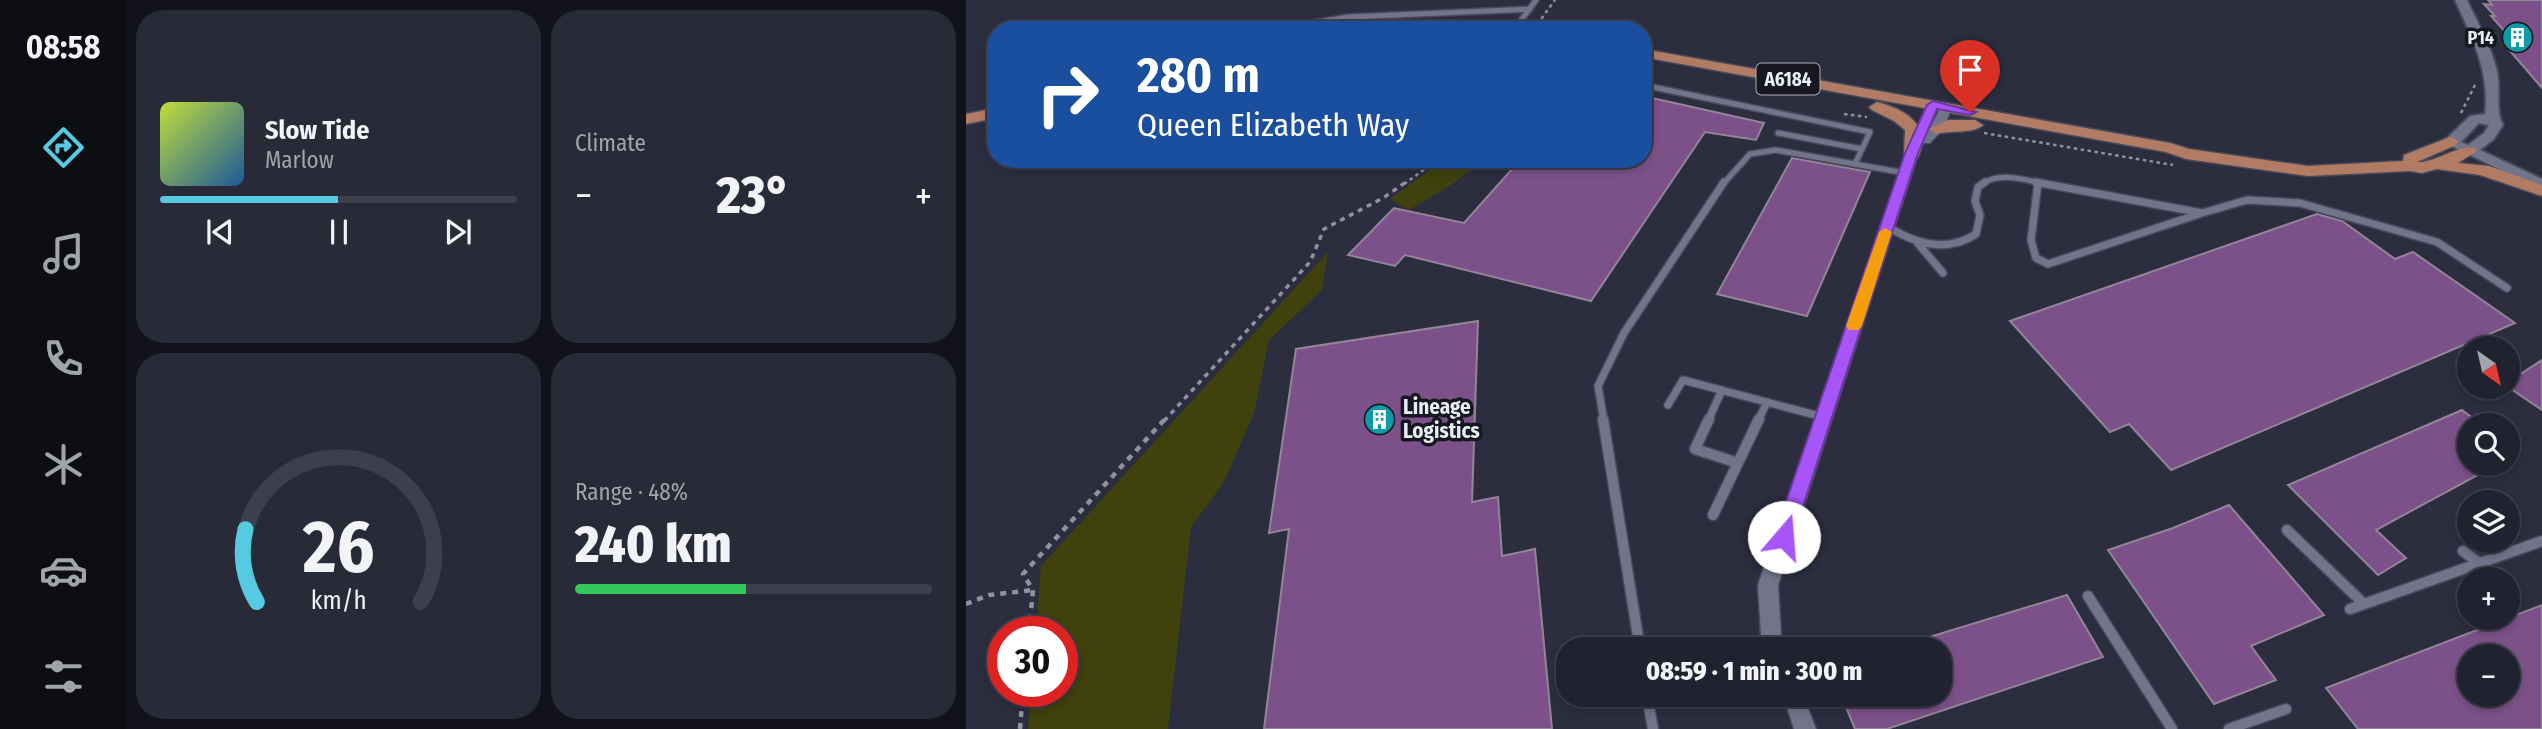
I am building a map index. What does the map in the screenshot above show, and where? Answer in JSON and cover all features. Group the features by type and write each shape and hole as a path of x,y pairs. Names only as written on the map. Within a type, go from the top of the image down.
{"main road":[{"name":"A6184","path":"1652,55 1937,115 1948,125 1975,125 2171,156 2186,154"},
{"name":"A6184","path":"1652,65 1877,107 2170,148 2186,154 2294,170 2383,170 2409,166 2423,168 2433,166 2464,144"},
{"path":"1877,107 1897,117 1912,130 1915,135 1912,153"},
{"path":"966,119 987,115"},
{"name":"A6184","path":"2409,166 2409,159 2464,144"},
{"path":"2433,166 2483,170 2542,191"}],"street":[{"path":"2461,0 2490,63 2495,99 2492,118 2496,125 2464,144"},
{"path":"1772,637 1768,585 1912,153 1937,115"},
{"path":"2464,144 2475,119 2492,118"},
{"path":"2464,144 2542,178"},
{"path":"2464,144 2542,185"},
{"path":"1797,707 1805,729"}],"lane":[{"path":"1521,21 1536,0"},
{"path":"1324,21 1349,17 1530,9"},
{"path":"1652,87 1870,132 1855,164"},
{"path":"1778,133 1862,149"},
{"path":"1638,637 1598,386 1624,333 1727,177 1742,160 1755,152 1768,150 1905,173"},
{"path":"1888,226 1903,237 1960,244 1976,234 1980,215 1975,201 1978,187 1990,178 2009,177 2202,213"},
{"path":"2038,183 2031,240 2036,258 2048,264 2247,200 2300,203 2437,242 2507,288"},
{"path":"1915,240 1943,272"},
{"path":"1668,405 1684,380 1824,417"},
{"path":"1722,390 1695,449 1738,463"},
{"path":"1713,515 1767,402"},
{"path":"2287,530 2364,604"},
{"path":"2350,609 2542,541"},
{"path":"2466,553 2479,563"},
{"path":"2088,596 2172,729"},
{"path":"1649,707 1653,729"},
{"path":"2229,729 2286,709"}],"path":[{"path":"1540,21 1555,0"},
{"path":"2460,118 2479,74"},
{"path":"1031,616 1033,590 1023,574 1310,262 1324,229 1383,198 1426,168"},
{"path":"966,604 989,595 1033,590"},
{"path":"1020,729 1022,707"}],"shaded area":[{"path":"1433,168 1473,168 1409,210 1390,199"},
{"path":"1328,252 1322,290 1269,340 1254,413 1224,482 1191,527 1168,729 1028,729 1030,707 1078,707 1078,616 1037,616 1041,566"}],"building":[{"name":"P14","path":"2488,0 2542,0 2542,88 2504,44 2517,45 2491,16 2495,16 2484,4 2492,5"},
{"path":"1652,98 1764,123 1756,140 1705,132 1591,301 1405,255 1395,266 1348,255 1394,208 1464,223 1513,168 1652,168"},
{"path":"1792,158 1870,172 1807,316 1717,294"},
{"path":"2317,214 2342,221 2395,259 2413,252 2515,323 2485,336 2457,336 2457,348 2171,470 2129,424 2110,432 2010,321"},
{"path":"1478,321 1472,502 1498,497 1502,556 1535,549 1552,729 1264,729 1289,529 1269,533 1296,349"},
{"path":"2542,360 2542,410 2520,395 2520,374"},
{"path":"2462,410 2466,413 2457,413 2457,476 2476,476 2376,530 2406,558 2378,575 2288,485"},
{"path":"2229,505 2324,615 2251,646 2276,680 2214,704 2108,550"},
{"path":"2067,595 2103,657 1887,729 1855,729 1846,707 1952,707 1952,637 1929,637"},
{"path":"2542,605 2542,729 2358,729 2326,688 2477,630 2520,630 2520,613"}],"slow traffic":[{"path":"1854,326 1885,232"}],"place":[{"name":"P14","path":"2517,38"},
{"name":"Lineage Logistics","path":"1380,419"}],"route":[{"path":"1784,537 1912,153 1933,105 1970,112"}]}
